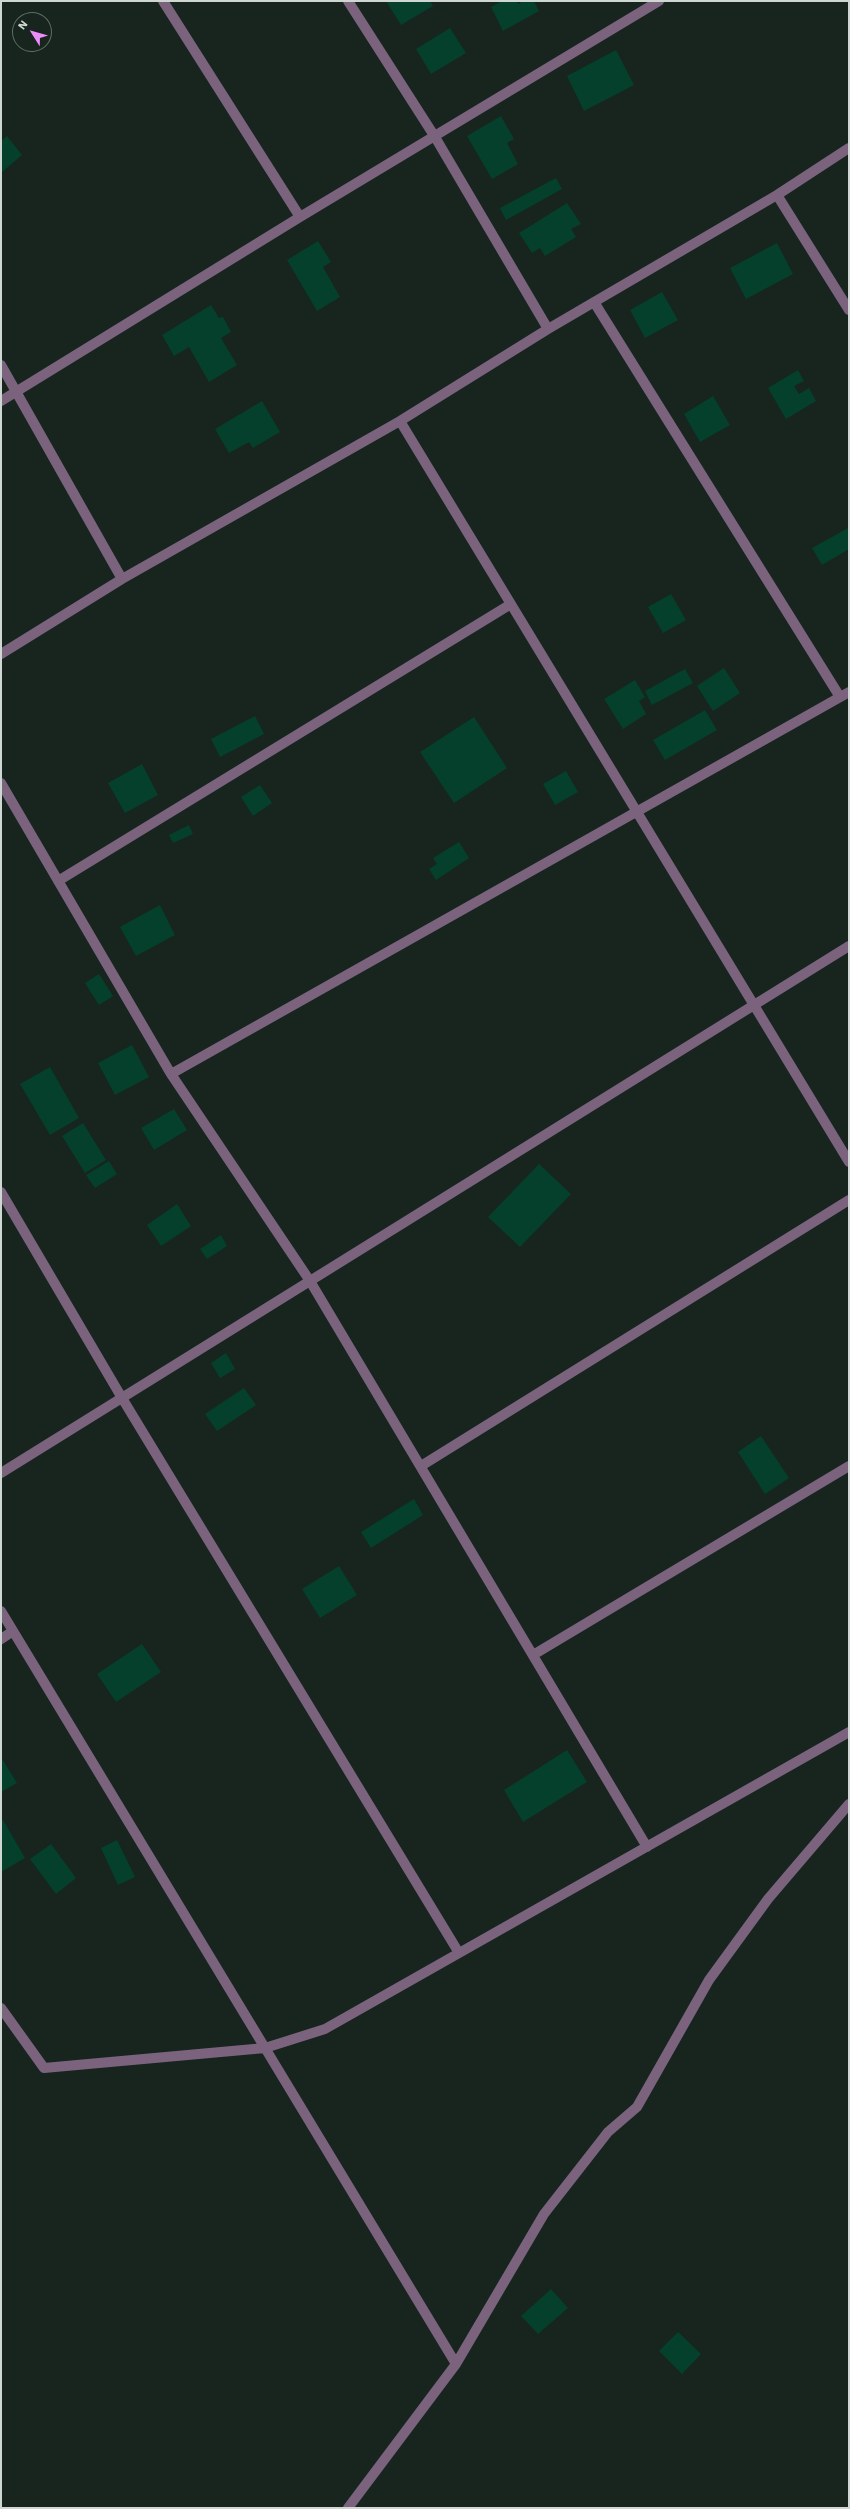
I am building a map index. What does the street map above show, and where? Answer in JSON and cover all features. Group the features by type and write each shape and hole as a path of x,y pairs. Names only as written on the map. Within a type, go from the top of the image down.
{"street":[{"path":"163,1 300,217"},
{"path":"348,1 434,137 548,329"},
{"path":"1,401 300,217 660,1"},
{"path":"1,654 122,580 400,420 548,329 776,195 849,148"},
{"path":"776,195 849,310"},
{"path":"171,1074 845,694 594,302"},
{"path":"1,365 122,580"},
{"path":"400,420 849,1162"},
{"path":"58,881 511,604"},
{"path":"1,783 171,1074 310,1280 647,1847"},
{"path":"1,1473 849,946"},
{"path":"1,1192 122,1398 459,1953"},
{"path":"421,1466 849,1200"},
{"path":"533,1655 849,1466"},
{"path":"1,1611 456,2364"},
{"path":"1,1639 13,1631"},
{"path":"1,2008 44,2068 265,2048 325,2029 849,1732"},
{"path":"348,2508 456,2364 544,2214 608,2132 637,2107 709,1980 768,1899 849,1804"}],"building":[{"path":"386,1 430,1 433,6 401,25"},
{"path":"502,1 516,1 518,4 523,1 534,1 539,11 503,31 491,7"},
{"path":"450,28 466,53 431,74 416,49"},
{"path":"616,50 634,85 584,111 567,76"},
{"path":"501,116 514,139 507,143 518,164 492,179 467,136"},
{"path":"7,136 22,155 1,173 1,141"},
{"path":"556,178 562,189 506,220 500,208"},
{"path":"567,203 581,224 571,229 576,237 545,256 540,248 532,253 519,233"},
{"path":"318,241 331,262 323,267 340,297 317,311 287,260"},
{"path":"777,243 793,274 746,299 730,268"},
{"path":"662,292 678,320 645,338 630,310"},
{"path":"211,305 219,318 223,317 231,332 221,338 237,365 209,382 189,347 174,356 162,335"},
{"path":"798,370 804,381 794,386 799,394 809,388 816,401 786,419 768,388"},
{"path":"713,396 730,425 700,442 684,414"},
{"path":"262,401 280,432 253,448 249,442 229,453 215,429"},
{"path":"848,528 849,549 822,565 812,548"},
{"path":"671,594 686,620 663,633 648,607"},
{"path":"724,668 740,693 713,711 697,686"},
{"path":"685,669 693,683 652,705 645,691"},
{"path":"635,680 645,697 639,701 646,714 623,729 604,699"},
{"path":"705,710 717,730 665,760 653,740"},
{"path":"255,716 264,734 220,757 211,739"},
{"path":"474,717 507,768 454,803 420,752"},
{"path":"142,764 158,795 125,813 108,783"},
{"path":"566,771 578,792 555,805 543,784"},
{"path":"260,785 272,803 253,816 241,797"},
{"path":"189,825 193,834 173,843 169,835"},
{"path":"459,842 469,858 436,880 429,869 437,864 433,858"},
{"path":"160,905 175,935 136,956 120,927"},
{"path":"99,974 113,996 99,1005 85,983"},
{"path":"132,1045 149,1077 115,1095 98,1063"},
{"path":"50,1067 79,1118 50,1135 20,1084"},
{"path":"174,1109 187,1130 154,1150 141,1128"},
{"path":"83,1123 106,1160 85,1173 62,1136"},
{"path":"109,1161 117,1174 95,1188 86,1175"},
{"path":"539,1164 571,1194 520,1247 488,1217"},
{"path":"177,1204 191,1226 161,1246 147,1225"},
{"path":"221,1235 227,1246 207,1259 200,1249"},
{"path":"226,1353 235,1369 220,1378 211,1363"},
{"path":"244,1388 256,1405 217,1431 205,1414"},
{"path":"761,1436 789,1478 765,1494 738,1452"},
{"path":"414,1499 423,1515 371,1548 361,1532"},
{"path":"339,1566 357,1595 320,1618 302,1589"},
{"path":"142,1644 161,1672 116,1702 97,1674"},
{"path":"567,1750 587,1782 523,1822 504,1790"},
{"path":"1,1757 17,1783 1,1792"},
{"path":"3,1820 25,1858 1,1872 1,1821"},
{"path":"117,1840 135,1877 118,1885 101,1848"},
{"path":"51,1844 76,1878 56,1894 30,1859"},
{"path":"551,2289 568,2308 538,2334 521,2316"},
{"path":"678,2332 701,2354 682,2374 659,2351"}]}
